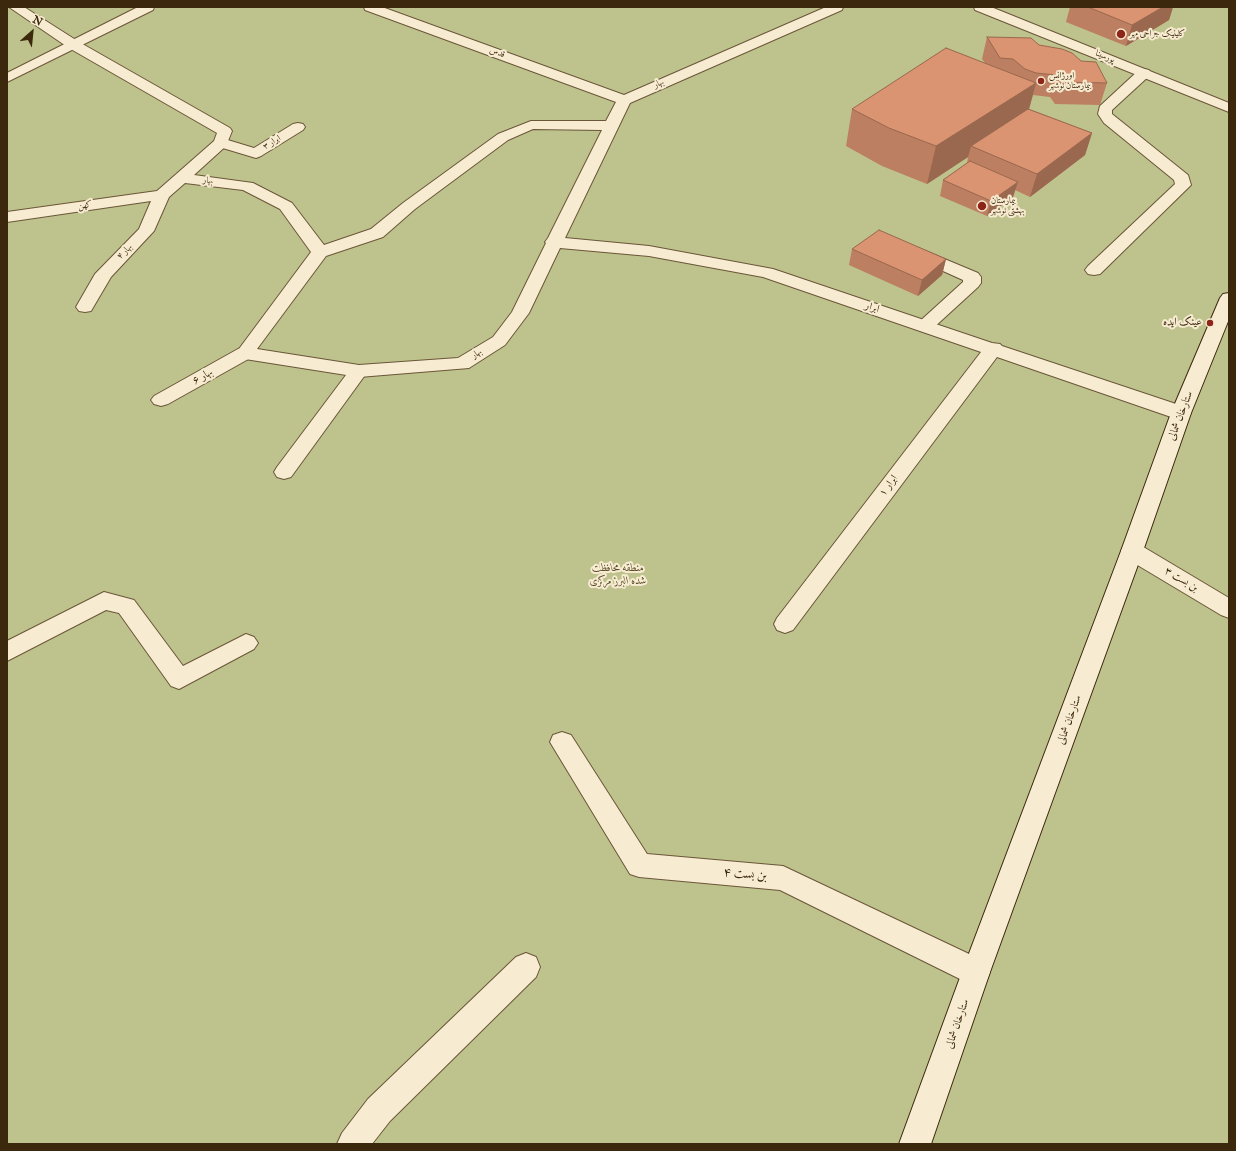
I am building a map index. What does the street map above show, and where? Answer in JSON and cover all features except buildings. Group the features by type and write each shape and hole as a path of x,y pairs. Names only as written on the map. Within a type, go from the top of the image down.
{"street":[{"path":"15,7 74,45 225,131 221,143"},
{"path":"7,78 148,7"},
{"name":"قدس","path":"370,7 624,100"},
{"name":"بهار","path":"244,353 359,371 462,364 499,341 520,313 553,242 624,100 837,7"},
{"name":"پورسینا","path":"980,7 1229,108"},
{"path":"1094,270 1183,184 1182,178 1109,120 1105,114 1105,109 1144,73"},
{"path":"244,353 320,252 377,233 409,206 503,137 531,124 612,126"},
{"name":"ابرار ۳","path":"221,143 256,153 298,127"},
{"name":"بهار","path":"162,195 221,143"},
{"name":"بهار","path":"182,178 247,186 286,206 320,252"},
{"name":"کهن","path":"7,217 162,195"},
{"name":"بهار ۴","path":"85,306 104,274 146,231 162,195"},
{"name":"ابرار","path":"553,242 649,251 767,273 994,348 1181,413"},
{"path":"904,246 972,277 972,284 925,326"},
{"name":"ستارخان شمالی","path":"915,1144 976,972 1132,551 1181,413 1229,298"},
{"name":"ابرار ۱","path":"785,624 994,348"},
{"name":"بهار ۶","path":"161,400 244,353"},
{"path":"284,472 359,371"},
{"name":"بن بست ۳","path":"1132,551 1229,609"},
{"path":"7,652 104,601 126,606 179,679 246,643"},
{"name":"بن بست ۴","path":"562,742 639,865 783,878 976,972"},
{"path":"353,1144 379,1110 526,967"}],"green space":[{"name":"منطقه محافظت شده البرز مرکزی","path":"7,7 1229,7 1229,1144 7,1144"}],"place":[{"name":"کلینیک جراحی مهر","path":"1121,34"},
{"name":"اورژانس بیمارستان نوشهر","path":"1041,81"},
{"name":"بیمارستان بهشتی نوشهر","path":"982,206"},
{"name":"عینک ایده","path":"1210,323"}]}
